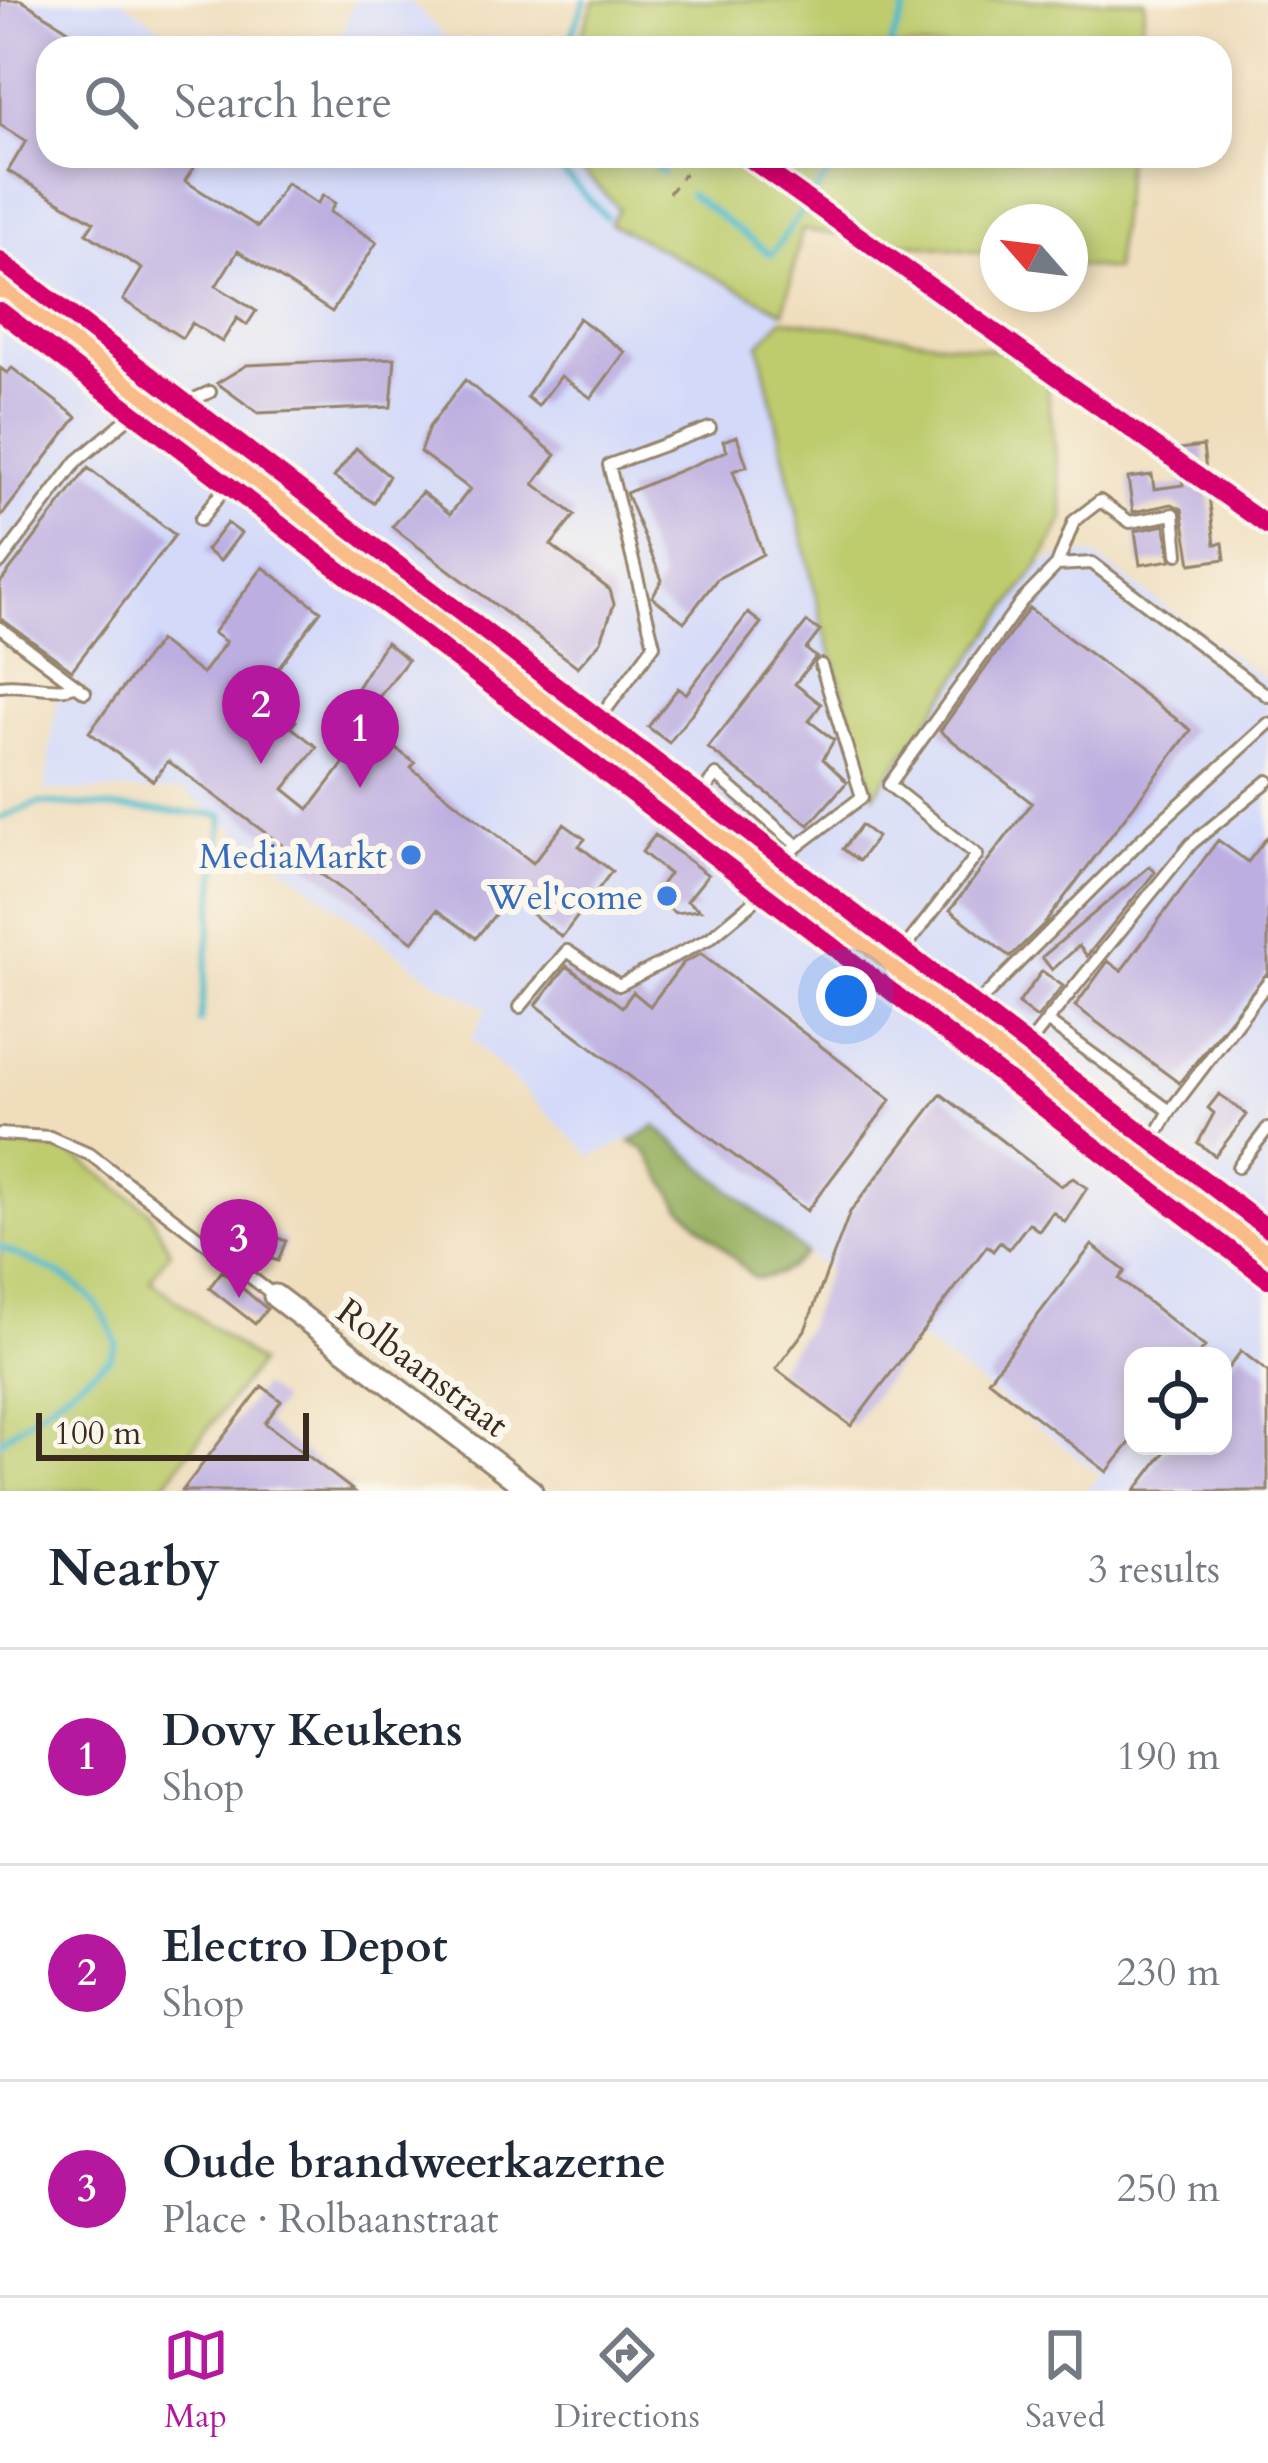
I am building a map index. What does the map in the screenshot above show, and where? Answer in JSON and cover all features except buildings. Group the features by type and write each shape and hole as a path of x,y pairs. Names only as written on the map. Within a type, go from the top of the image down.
{"main road":[{"path":"0,285 1268,1256"}],"street":[{"name":"Rolbaanstraat","path":"275,1297 531,1491"}],"lane":[{"path":"0,563 77,460 157,406 210,392"},
{"path":"580,728 599,718 654,645 609,465 710,428"},
{"path":"200,520 239,469"},
{"path":"890,966 977,855 889,785 1021,602 1057,565 1074,521 1100,501 1130,522 1174,514 1178,554"},
{"path":"1057,565 1092,562 1268,696"},
{"path":"0,628 81,688 64,691 27,682 0,686"},
{"path":"520,1007 566,951 619,985 710,938 798,846 862,797 821,665"},
{"path":"961,1020 1142,838 1268,724"},
{"path":"688,811 716,775 798,846"},
{"path":"1015,1061 1191,844 1268,781"},
{"path":"1142,1159 1170,1111 1268,982"},
{"path":"1047,1021 1170,1111"},
{"path":"1238,1167 1268,1128"},
{"path":"0,1134 50,1137 91,1155 275,1297"}],"path":[{"path":"669,193 685,173"}],"shaded area":[{"path":"0,0 121,0 174,36 36,36 36,168 580,168 620,209 611,223 784,313 759,345 875,793 1040,564 1065,554 1093,554 1268,681 1268,1491 1086,1491 1100,1474 805,1253 655,1127 592,1157 471,1039 487,1008 435,981 184,791 45,791 58,686 0,641"},
{"path":"355,0 408,0 445,36 341,36"}],"green space":[{"path":"595,0 1145,0 1141,36 581,36"},
{"path":"580,168 1126,168 1114,270 1088,267 1088,204 980,204 980,253 802,230 784,312 610,223 619,208"},
{"path":"783,319 1043,357 1064,518 1040,564 874,795 822,622 759,344"},
{"path":"655,1126 805,1253 782,1272 754,1278 681,1207 645,1150 631,1142"},
{"path":"0,1143 59,1149 82,1160 149,1211 170,1251 150,1280 259,1363 159,1491 0,1491"}],"waterway":[{"path":"572,36 585,0"},
{"path":"894,36 910,0"},
{"path":"559,168 606,217"},
{"path":"657,168 663,173"},
{"path":"690,194 771,255 833,168"},
{"path":"0,818 38,803"},
{"path":"41,803 223,815 200,1022"},
{"path":"0,1247 84,1291 117,1344 110,1358 0,1441"}],"cycle path":[{"path":"763,168 1268,526"},
{"path":"0,261 1268,1229"},
{"path":"0,311 1268,1279"}],"place":[{"name":"Electro Depot","path":"261,764"},
{"name":"Dovy Keukens","path":"360,788"},
{"name":"MediaMarkt","path":"411,855"},
{"name":"Wel'come","path":"667,896"},
{"name":"Oude brandweerkazerne","path":"239,1298"}]}
